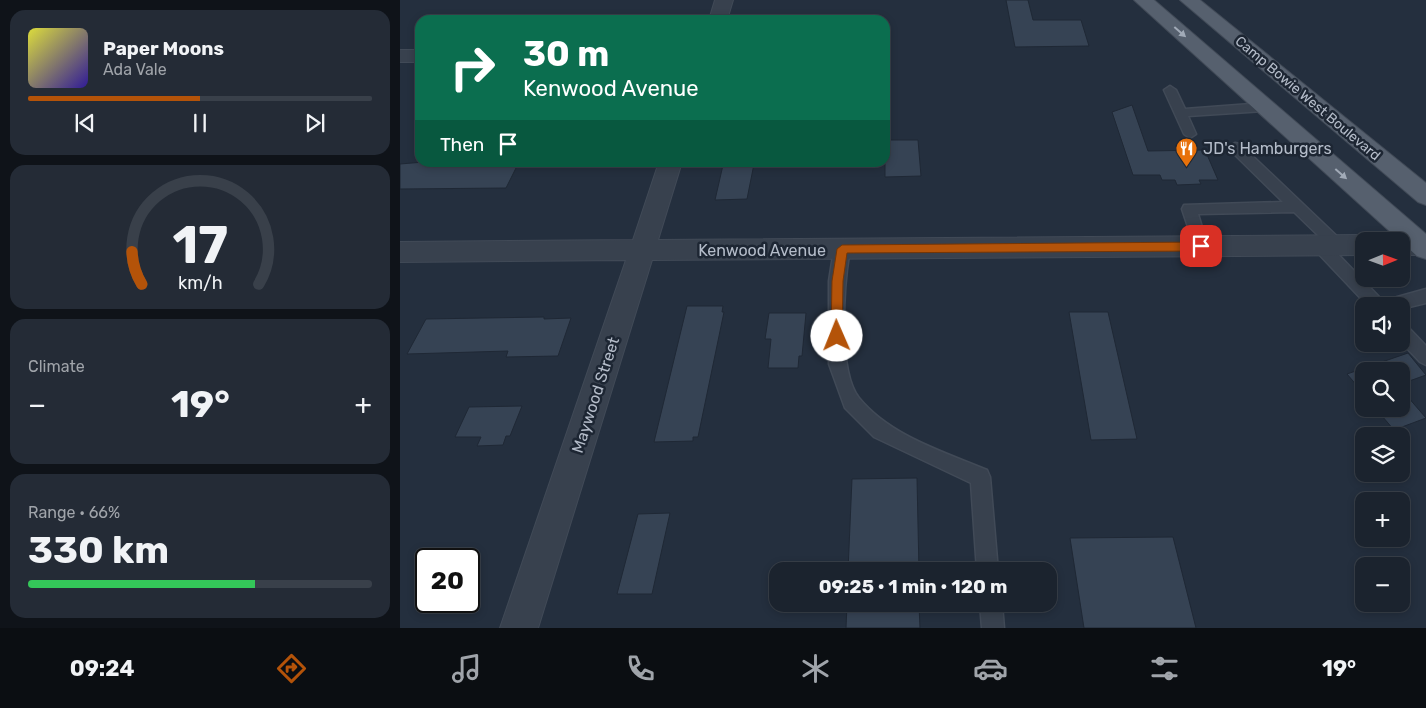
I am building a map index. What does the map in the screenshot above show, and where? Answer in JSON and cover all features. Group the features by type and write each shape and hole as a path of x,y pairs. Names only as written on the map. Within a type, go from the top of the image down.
{"main road":[{"path":"1143,0 1419,246"},
{"name":"Camp Bowie West Boulevard","path":"1190,0 1426,196"}],"street":[{"path":"720,15 724,0"},
{"path":"400,56 415,56"},
{"name":"Maywood Street","path":"519,628 669,167"},
{"name":"Kenwood Avenue","path":"400,252 1355,245"}],"lane":[{"path":"1170,90 1190,134"},
{"path":"1181,112 1264,106"},
{"path":"1235,147 1297,207 1371,297"},
{"path":"1201,246 1190,209 1297,207"},
{"path":"842,249 837,281 838,364 851,402 881,431 980,477 987,562"},
{"path":"1410,300 1426,296"},
{"path":"1410,340 1426,357"},
{"path":"992,612 993,628"}],"building":[{"path":"1006,0 1028,0 1033,20 1081,20 1089,46 1015,47"},
{"path":"1132,105 1148,151 1205,150 1218,180 1199,180 1201,184 1177,185 1175,180 1162,180 1160,175 1133,175 1112,112"},
{"path":"890,140 918,140 921,176 885,177 885,167 890,167"},
{"path":"415,163 415,167 516,167 506,188 400,189 400,164"},
{"path":"723,167 753,167 747,199 715,200"},
{"path":"687,306 723,306 722,312 724,312 698,437 693,437 693,441 654,442"},
{"path":"1069,312 1108,312 1137,439 1091,440"},
{"path":"769,313 806,313 802,356 799,356 798,368 768,368 771,339 765,339"},
{"path":"544,317 544,319 571,318 558,356 506,357 508,351 407,354 426,319"},
{"path":"1408,353 1426,375 1410,381 1410,362 1382,362"},
{"path":"1355,371 1355,383 1347,374"},
{"path":"1410,399 1426,418 1402,427 1391,427 1383,417 1410,417"},
{"path":"522,406 510,436 506,436 503,445 477,446 481,437 455,437 469,407"},
{"path":"917,478 919,562 848,562 852,479"},
{"path":"670,513 652,594 617,594 638,514"},
{"path":"1173,537 1196,628 1084,628 1070,538"},
{"path":"847,612 919,612 920,628 846,628"}],"place":[{"name":"JD's Hamburgers","path":"1187,167"}],"route":[{"path":"837,336 837,281 842,249 1201,246"}]}
